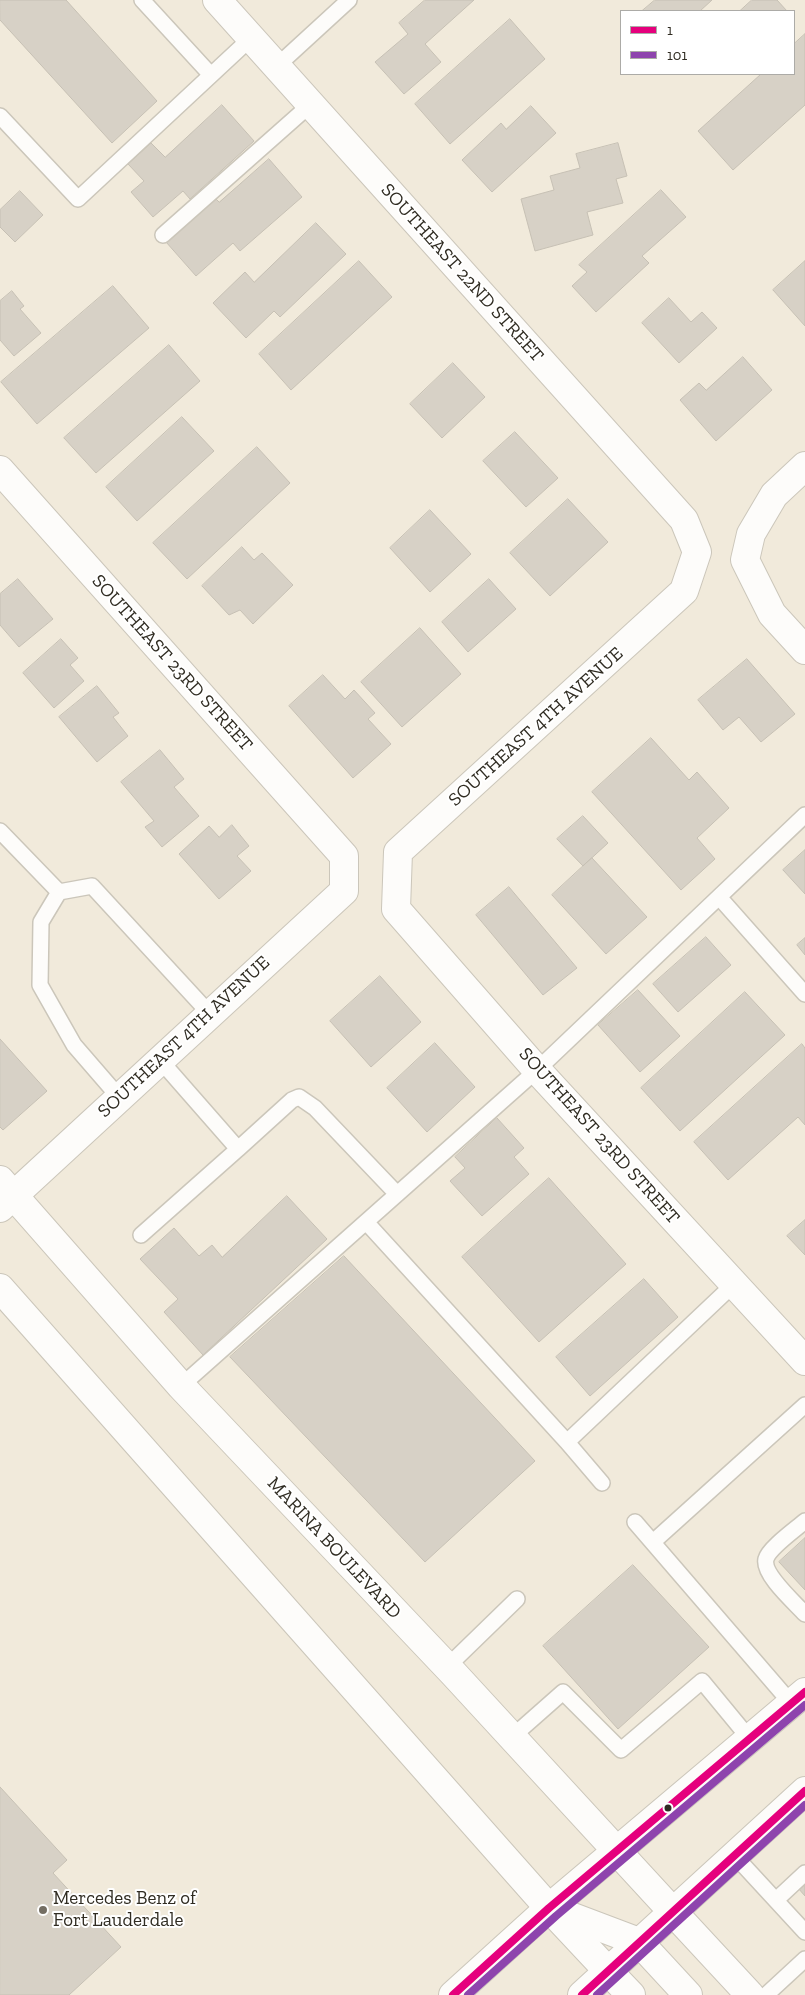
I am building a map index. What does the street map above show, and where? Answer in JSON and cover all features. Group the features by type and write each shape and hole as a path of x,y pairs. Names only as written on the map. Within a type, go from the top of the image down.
{"street":[{"name":"SOUTHEAST 22ND STREET","path":"217,0 684,520 697,552"},
{"path":"805,466 774,495 750,534 745,560 772,614 805,650"},
{"name":"SOUTHEAST 23RD STREET","path":"0,470 344,856"},
{"name":"SOUTHEAST 4TH AVENUE","path":"396,909 398,852 684,592 697,552"},
{"name":"SOUTHEAST 4TH AVENUE","path":"5,1194 119,1097 344,891 344,856"},
{"name":"SOUTHEAST 23RD STREET","path":"396,909 537,1070 805,1361"},
{"name":"MARINA BOULEVARD","path":"5,1194 181,1386 447,1667 750,1995"},
{"path":"0,1288 549,1908 630,1995"},
{"path":"453,1995 549,1908 798,1697"},
{"path":"582,1995 805,1791"},
{"path":"549,1908 640,1942 688,1995"}],"lane":[{"path":"142,0 210,74"},
{"path":"277,66 349,0"},
{"path":"0,116 78,199 210,74 251,38"},
{"path":"163,235 311,104"},
{"path":"181,1386 537,1070 805,815"},
{"path":"0,831 59,892"},
{"path":"59,892 92,886 210,1014"},
{"path":"59,892 42,922 40,985 74,1045 119,1097"},
{"path":"719,897 805,994"},
{"path":"160,1060 238,1149"},
{"path":"141,1235 292,1100 299,1098 315,1108 398,1194"},
{"path":"366,1223 567,1442 602,1483"},
{"path":"567,1442 734,1284"},
{"path":"653,1542 805,1405"},
{"path":"635,1522 798,1697"},
{"path":"805,1522 771,1551 766,1559 767,1570 805,1614"},
{"path":"447,1667 517,1599"},
{"path":"512,1737 563,1692 621,1750 702,1680 749,1738"},
{"path":"734,1855 805,1932"},
{"path":"776,1900 805,1873"},
{"path":"766,1995 805,1959"}],"building":[{"path":"0,0 66,0 157,101 112,143 0,20"},
{"path":"425,0 474,0 425,44 441,62 404,94 375,62 408,34 399,23"},
{"path":"655,0 712,0 701,10 643,10"},
{"path":"752,0 777,0 786,10 741,10"},
{"path":"510,19 545,59 450,144 415,104"},
{"path":"805,34 805,105 733,170 698,131 760,75 795,75 795,43"},
{"path":"222,105 254,141 190,199 183,191 153,217 131,192 144,181 128,164 151,143 165,157"},
{"path":"531,106 556,133 492,192 462,160 501,123 506,129"},
{"path":"618,143 627,176 616,179 623,203 587,212 593,235 535,251 521,199 554,190 550,176 580,168 576,154"},
{"path":"269,159 302,197 240,251 233,243 196,276 166,242 216,199 219,202"},
{"path":"661,190 686,217 642,256 649,263 596,312 572,286 587,272 579,265"},
{"path":"20,191 43,215 15,242 0,227 0,210"},
{"path":"316,223 346,254 280,317 274,311 246,338 213,303 245,272 254,282"},
{"path":"359,261 392,297 291,390 259,354"},
{"path":"805,261 805,326 773,290"},
{"path":"113,286 149,328 37,424 1,382"},
{"path":"12,291 24,306 20,309 41,333 14,356 0,340 0,301"},
{"path":"669,298 691,322 702,312 717,328 679,363 642,323"},
{"path":"169,345 200,381 96,473 64,438"},
{"path":"743,357 772,390 716,441 680,400 699,383 706,390"},
{"path":"453,363 485,397 442,438 410,404"},
{"path":"182,417 214,451 137,521 106,487"},
{"path":"515,432 558,478 526,507 483,461"},
{"path":"257,447 290,483 187,579 153,543"},
{"path":"568,499 608,542 550,596 510,553"},
{"path":"430,510 471,554 430,592 390,548"},
{"path":"242,547 254,560 262,553 293,585 253,624 240,610 229,615 202,586"},
{"path":"18,579 53,619 19,647 0,625 0,594"},
{"path":"489,579 516,609 468,652 442,622"},
{"path":"420,628 461,674 402,727 361,682"},
{"path":"61,639 78,658 70,665 84,681 54,708 23,673"},
{"path":"747,659 795,714 761,742 739,717 723,730 698,700"},
{"path":"323,675 345,699 354,690 375,713 368,719 391,744 353,778 289,706"},
{"path":"97,686 119,713 113,717 128,736 97,762 59,717"},
{"path":"651,738 689,780 697,772 729,808 697,838 715,859 681,890 592,792"},
{"path":"160,750 184,779 174,787 199,816 162,847 145,827 154,821 121,782"},
{"path":"583,816 608,843 583,866 557,839"},
{"path":"232,825 249,846 237,856 251,871 219,899 179,854 209,826 219,837"},
{"path":"805,850 805,894 783,870"},
{"path":"592,858 647,917 606,954 552,895"},
{"path":"509,887 577,968 543,995 476,915"},
{"path":"706,937 731,965 678,1012 653,984"},
{"path":"805,938 805,955 797,945"},
{"path":"380,976 421,1022 371,1067 330,1021"},
{"path":"638,990 680,1036 640,1072 598,1025"},
{"path":"745,992 785,1035 680,1131 641,1088"},
{"path":"0,1039 47,1091 3,1130 0,1127"},
{"path":"435,1043 475,1087 427,1132 387,1088"},
{"path":"802,1044 805,1048 805,1125 798,1117 728,1180 694,1142"},
{"path":"497,1118 524,1148 514,1157 529,1174 482,1216 450,1181 465,1168 455,1157"},
{"path":"549,1178 626,1264 539,1342 462,1257"},
{"path":"287,1196 327,1239 203,1355 164,1312 178,1299 140,1259 174,1228 199,1256 212,1245 222,1257"},
{"path":"805,1220 805,1255 787,1236"},
{"path":"344,1256 535,1461 425,1562 230,1357"},
{"path":"644,1279 678,1317 590,1396 556,1357"},
{"path":"805,1538 805,1590 779,1562"},
{"path":"633,1565 709,1647 618,1729 543,1646"},
{"name":"Mercedes Benz of Fort Lauderdale","path":"0,1787 67,1860 53,1873 121,1947 69,1995 0,1995"},
{"path":"805,1882 805,1896 798,1888"}],"transit line":[{"name":"1","path":"453,1995 549,1908 805,1692"},
{"name":"101","path":"468,1995 556,1916 805,1705"},
{"name":"1","path":"582,1995 805,1791"},
{"name":"101","path":"597,1995 805,1805"}],"place":[{"name":"Mercedes Benz of Fort Lauderdale","path":"43,1910"}]}
